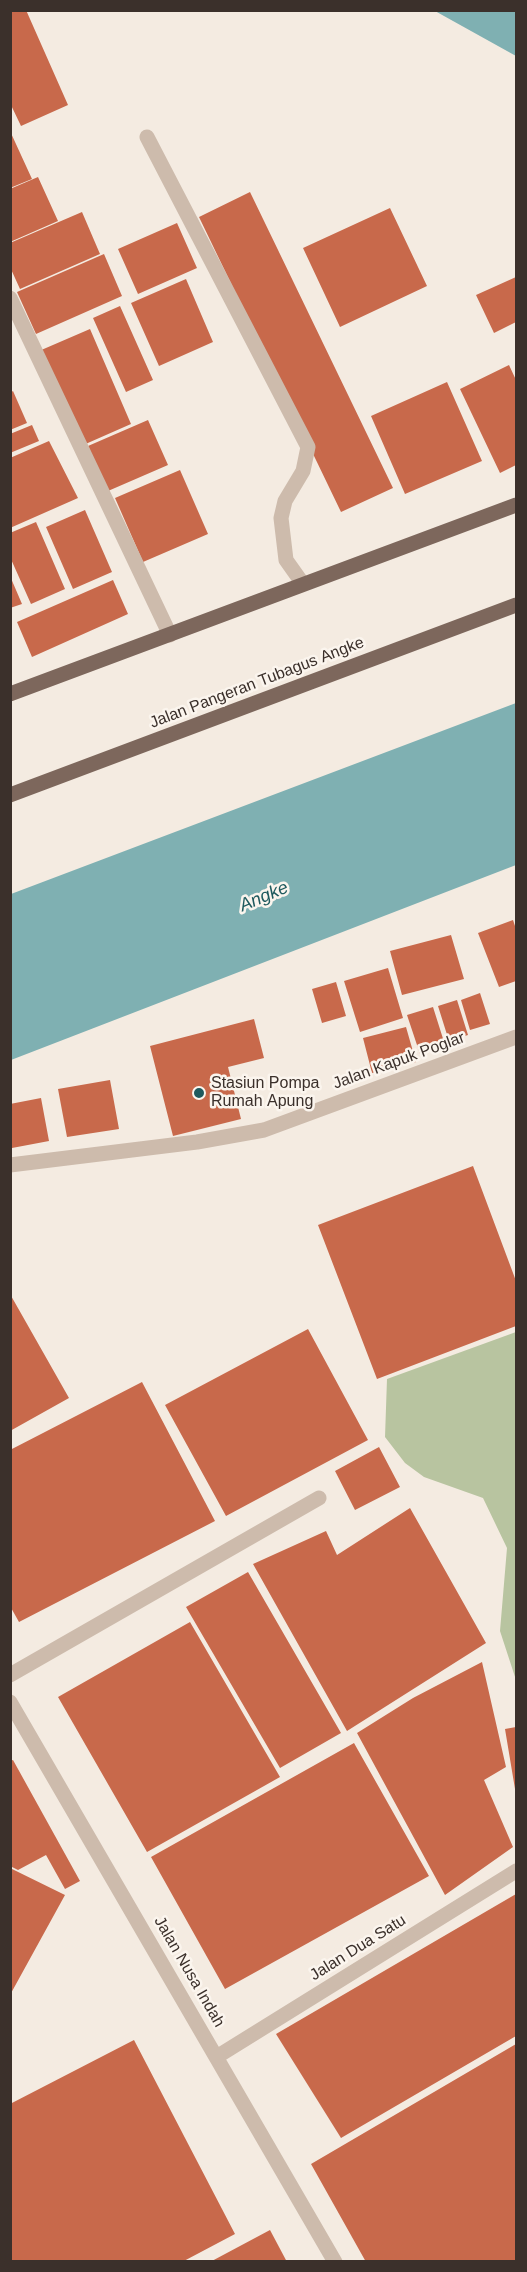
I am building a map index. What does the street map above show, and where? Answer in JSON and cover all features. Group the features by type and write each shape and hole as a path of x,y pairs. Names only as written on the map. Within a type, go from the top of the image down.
{"main road":[{"path":"10,694 516,506"},
{"name":"Jalan Pangeran Tubagus Angke","path":"10,795 516,605"}],"street":[{"path":"147,137 308,447 303,471 285,501 280,518 286,560 303,584"},
{"path":"10,298 170,635"},
{"name":"Jalan Kapuk Poglar","path":"10,1165 197,1142 264,1130 516,1037"},
{"path":"10,1675 319,1498"},
{"name":"Jalan Nusa Indah","path":"10,1702 218,2056 334,2262"},
{"name":"Jalan Dua Satu","path":"218,2056 516,1871"}],"green space":[{"path":"516,1332 516,1680 500,1631 507,1548 483,1498 424,1477 405,1463 385,1437 387,1379"}],"water":[{"path":"435,11 516,11 516,56"},
{"name":"Angke","path":"516,703 516,865 11,1060 11,894"}],"building":[{"path":"10,10 26,10 68,105 21,126 10,103"},
{"path":"10,131 32,179 10,188"},
{"path":"38,177 58,221 10,242 10,189"},
{"path":"250,192 393,488 341,512 199,217"},
{"path":"390,208 427,286 340,327 303,248"},
{"path":"82,212 100,254 20,289 10,267 10,243"},
{"path":"177,223 197,268 138,294 118,249"},
{"path":"104,254 122,296 36,334 17,292"},
{"path":"516,277 516,322 494,333 476,295"},
{"path":"186,279 213,342 159,366 131,303"},
{"path":"120,306 153,380 126,392 93,318"},
{"path":"90,329 131,424 81,446 39,351"},
{"path":"509,365 516,380 516,465 500,473 460,389"},
{"path":"447,382 482,461 405,494 371,416"},
{"path":"13,391 27,423 10,430 10,393"},
{"path":"148,420 168,465 108,491 88,446"},
{"path":"32,425 39,441 10,453 10,434"},
{"path":"49,441 78,498 10,528 10,458"},
{"path":"180,470 208,534 143,562 115,498"},
{"path":"85,510 112,572 73,589 46,527"},
{"path":"36,522 65,589 31,604 10,557 10,533"},
{"path":"10,576 22,604 10,608"},
{"path":"113,580 128,614 32,657 17,622"},
{"path":"513,920 516,929 516,981 499,987 478,933"},
{"path":"451,935 464,979 402,995 390,951"},
{"path":"388,968 403,1018 360,1032 344,981"},
{"path":"336,982 346,1016 322,1023 312,989"},
{"path":"480,993 490,1024 470,1030 461,1000"},
{"path":"457,1000 468,1035 449,1041 438,1006"},
{"path":"433,1007 445,1045 420,1054 407,1015"},
{"name":"Stasiun Pompa Rumah Apung","path":"254,1019 264,1058 228,1067 241,1119 173,1136 150,1046"},
{"path":"406,1027 416,1062 372,1073 363,1038"},
{"path":"110,1080 119,1129 67,1137 58,1089"},
{"path":"41,1098 49,1141 12,1148 10,1104"},
{"path":"473,1166 516,1281 516,1326 377,1379 318,1225"},
{"path":"10,1294 69,1398 10,1431"},
{"path":"308,1329 368,1440 226,1516 165,1405"},
{"path":"142,1382 215,1521 19,1622 10,1606 10,1450"},
{"path":"379,1447 400,1487 355,1510 335,1471"},
{"path":"410,1508 486,1643 347,1731 253,1564 326,1531 337,1555"},
{"path":"248,1572 341,1733 280,1768 186,1607"},
{"path":"190,1622 280,1777 147,1852 58,1697"},
{"path":"482,1662 506,1767 484,1780 513,1847 445,1895 357,1733 413,1698"},
{"path":"516,1727 516,1789 515,1789 505,1729"},
{"path":"354,1743 429,1876 225,1989 151,1857"},
{"path":"13,1760 80,1881 65,1889 46,1855 18,1870 10,1866 10,1761"},
{"path":"10,1868 65,1895 10,1995"},
{"path":"516,1894 516,2036 341,2138 276,2034"},
{"path":"134,2040 235,2234 182,2262 10,2262 10,2104"},
{"path":"516,2044 516,2262 366,2262 311,2164"},
{"path":"270,2230 287,2262 210,2262"}],"place":[{"name":"Stasiun Pompa Rumah Apung","path":"199,1093"}]}
